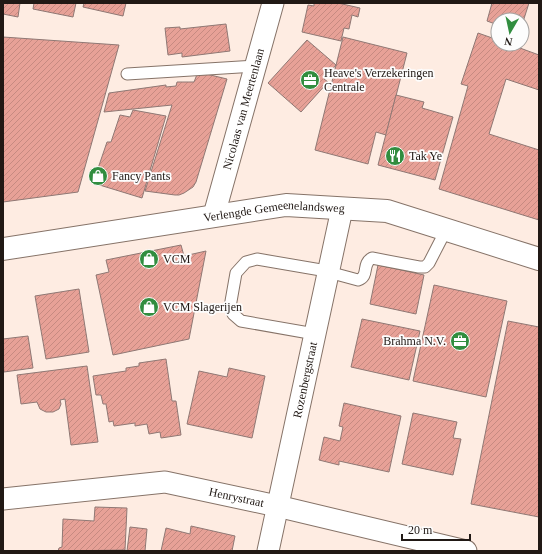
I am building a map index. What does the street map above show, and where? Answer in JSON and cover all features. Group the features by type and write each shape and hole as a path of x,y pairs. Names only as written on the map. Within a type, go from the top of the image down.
{"street":[{"name":"Nicolaas van Meertenlaan","path":"214,215 273,3"},
{"name":"Verlengde Gemeenelandsweg","path":"3,249 286,204 387,211 539,259"},
{"name":"Rozenbergstraat","path":"268,551 342,208"},
{"name":"Henrystraat","path":"3,499 165,482 277,506 466,551"}],"lane":[{"path":"127,74 256,66"},
{"path":"315,334 241,320 233,314 230,307 236,273 246,262 257,259 328,272 358,280 364,275 366,264 368,260 372,258 425,267 429,263 446,230"}],"building":[{"path":"3,3 20,3 18,17 3,14"},
{"path":"34,3 76,3 73,17 33,9"},
{"path":"84,3 126,3 123,16 83,7"},
{"path":"314,3 338,3 360,8 358,17 352,15 349,29 344,28 341,41 302,32 308,5 314,6"},
{"path":"492,3 529,3 526,12 490,12 490,22 487,21"},
{"path":"226,24 230,51 182,57 182,53 168,55 165,28 180,27 180,29"},
{"path":"478,33 490,37 490,52 530,52 539,55 539,90 506,79 489,134 539,150 539,220 439,189 468,86 461,84"},
{"path":"3,37 119,45 78,192 3,202"},
{"path":"343,37 407,53 386,135 376,132 368,164 315,150"},
{"path":"307,40 336,65 324,79 328,82 301,112 268,83"},
{"path":"198,72 227,79 196,182 193,187 179,195 145,191 172,105 104,112 109,93 166,85 166,87 176,86 177,82 194,82"},
{"path":"396,95 424,102 422,108 453,117 435,180 378,165"},
{"path":"133,110 166,116 142,198 93,183 107,142 111,142 120,115 130,117"},
{"name":"VCM Slagerijen","path":"181,245 184,256 206,251 189,339 113,355 96,275 109,272 106,260"},
{"path":"378,265 424,275 416,314 370,304"},
{"name":"Brahma N.V.","path":"434,285 507,301 486,397 413,381"},
{"path":"79,289 89,352 46,359 35,296"},
{"path":"362,319 420,331 409,380 351,367"},
{"path":"508,321 539,327 539,517 471,504"},
{"path":"28,336 33,368 4,372 3,339"},
{"path":"166,359 172,401 176,401 181,435 161,438 160,432 149,434 147,424 135,426 135,423 114,426 113,421 109,422 106,404 103,404 101,395 96,395 93,376 126,371 126,368 139,366 139,363"},
{"path":"87,366 98,442 71,445 65,399 60,400 61,404 59,409 53,412 46,412 40,409 37,402 21,404 17,375"},
{"path":"229,368 265,376 252,438 187,424 199,371 227,377"},
{"path":"344,403 401,416 389,472 339,461 339,465 319,460 324,437 340,441 343,427 339,426"},
{"path":"413,413 457,422 453,438 461,439 453,475 402,464"},
{"path":"95,507 127,508 125,550 58,551 59,548 62,547 63,519 94,521"},
{"path":"191,526 235,536 232,551 161,551 166,528 190,534"},
{"path":"130,527 147,529 145,551 127,551"}],"place":[{"name":"Heave's Verzekeringen Centrale","path":"310,80"},
{"name":"Tak Ye","path":"395,156"},
{"name":"Fancy Pants","path":"98,176"},
{"name":"VCM","path":"149,259"},
{"name":"VCM Slagerijen","path":"149,307"},
{"name":"Brahma N.V.","path":"460,341"}]}
